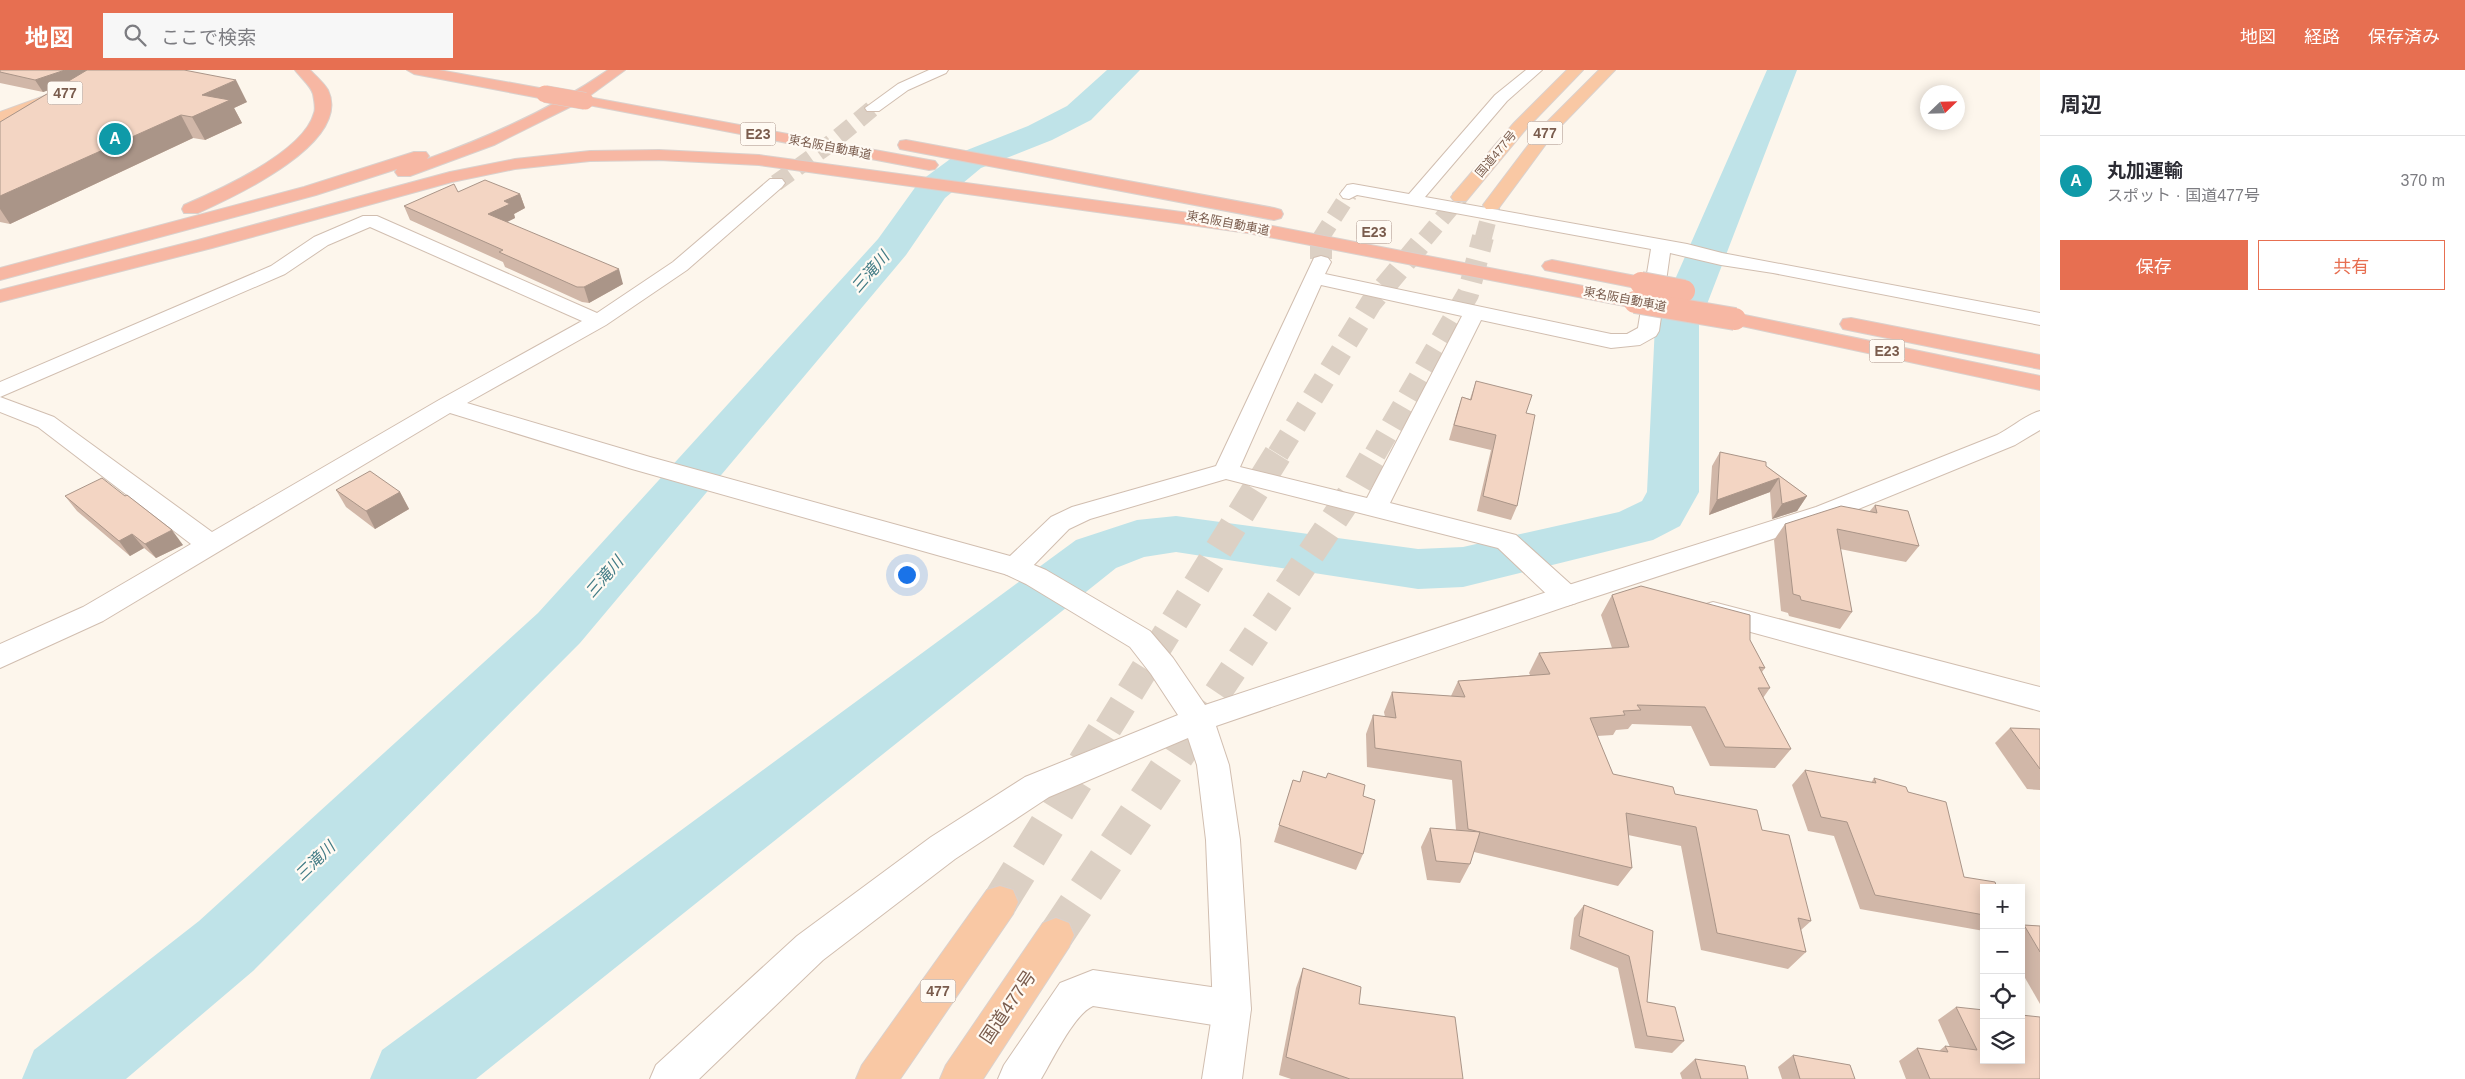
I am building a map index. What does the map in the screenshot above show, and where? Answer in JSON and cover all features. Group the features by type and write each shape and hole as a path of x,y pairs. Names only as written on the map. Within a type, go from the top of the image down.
{"highway":[{"name":"477","path":"0,117 130,70"},
{"path":"0,273 150,225 214,199 268,171 302,144 322,118 324,95 320,86 302,70"},
{"name":"東名阪自動車道","path":"414,70 585,101 936,159 1106,182 1291,217"},
{"name":"東名阪自動車道","path":"482,70 600,91 936,159 1086,201 1638,292 2040,362"},
{"path":"0,273 310,191 395,164 467,138 521,115 566,91 598,70"},
{"path":"0,296 440,160 527,123 577,97 618,70"},
{"name":"国道477号","path":"1460,197 1520,126 1576,70"},
{"name":"国道477号","path":"1492,205 1548,130 1608,70"},
{"path":"538,77 563,85"},
{"path":"0,296 205,244 450,177 524,163 616,156 711,157 759,160 912,181 1086,201"},
{"name":"東名阪自動車道","path":"1534,263 1638,292"},
{"name":"東名阪自動車道","path":"1735,310 2040,383"},
{"name":"477","path":"876,1079 1000,902"},
{"name":"国道477号","path":"960,1079 1056,935"}],"street":[{"path":"873,108 903,87 941,70"},
{"path":"1412,200 1501,98 1536,70"},
{"path":"0,657 93,614 447,404 599,321 680,266 776,183"},
{"path":"1349,194 1353,189 1686,250 1722,259 1773,267 2040,320"},
{"path":"0,390 278,270 321,241 370,220 599,321"},
{"path":"1226,471 1317,270 1474,312 1611,341 1632,340 1648,331 1661,246"},
{"path":"1375,508 1474,312"},
{"path":"0,404 46,422 211,545"},
{"path":"447,404 641,463 1026,572 1140,639 1162,666 1198,720 1213,765 1223,840 1232,1009 1222,1079"},
{"path":"670,1079 810,948 944,848 1037,786 1198,720 1566,596 1609,584 1825,513 2006,440 2036,426"},
{"path":"1026,572 1060,523 1081,512 1226,471 1510,543 1566,596"},
{"path":"1609,584 1657,597"},
{"path":"1686,604 2040,699"},
{"path":"1018,1079 1064,1007 1074,996 1093,988 1232,1009"}],"building":[{"path":"0,70 65,70 35,80 0,72"},
{"path":"87,70 184,70 236,80 202,95 230,100 192,117 181,115 0,196 0,122"},
{"path":"485,180 520,194 504,201 510,204 488,214 619,269 584,287 577,287 499,252 503,250 404,206 454,184 458,192"},
{"path":"1476,381 1532,395 1526,413 1535,415 1517,506 1483,496 1496,435 1454,425 1462,397 1471,400"},
{"path":"1720,452 1766,462 1766,466 1807,496 1782,504 1779,478 1717,500"},
{"path":"370,471 400,492 366,511 336,490"},
{"path":"102,478 172,530 145,544 132,534 119,541 65,496"},
{"path":"1875,505 1908,511 1919,546 1837,529 1852,612 1801,600 1800,596 1793,594 1785,524 1841,506 1877,513"},
{"path":"1641,586 1750,615 1750,640 1765,668 1759,667 1770,688 1758,688 1791,749 1725,747 1705,707 1637,705 1641,710 1623,711 1625,715 1590,718 1613,774 1673,787 1675,794 1757,810 1762,830 1789,835 1811,921 1798,918 1806,952 1717,933 1696,827 1626,813 1632,868 1468,829 1461,761 1375,748 1373,715 1396,718 1392,692 1465,697 1458,681 1550,674 1539,653 1629,647 1612,595"},
{"path":"2010,728 2040,729 2040,769"},
{"path":"1805,770 1876,783 1874,778 1906,787 1908,792 1946,802 1964,877 1995,882 1996,884 1980,884 1980,914 1875,895 1847,822 1821,817"},
{"path":"1303,771 1326,778 1328,773 1365,785 1363,796 1375,800 1363,854 1279,825 1293,780 1300,782"},
{"path":"1430,828 1480,832 1470,864 1436,861"},
{"path":"1584,905 1653,931 1647,1002 1675,1007 1684,1041 1647,1036 1629,956 1579,936"},
{"path":"2025,925 2040,926 2040,952 2025,927"},
{"path":"1303,968 1361,987 1359,1004 1455,1017 1463,1079 1350,1079 1286,1057"},
{"path":"1956,1007 1980,1010 1980,1064 2025,1064 2025,1015 2040,1017 2040,1079 1930,1079 1917,1048 1948,1052 1945,1046 1977,1050"},
{"path":"1793,1055 1850,1065 1855,1079 1800,1079"},
{"path":"1695,1059 1745,1066 1748,1079 1701,1079"}],"waterway":[{"name":"三滝川","path":"63,1079 226,946 559,628 892,247 932,190 969,161 1040,133 1079,113 1125,70"},
{"path":"411,1079 1096,554 1137,539 1176,534 1418,569 1463,567 1634,527 1661,513 1673,492 1677,325 1782,70"}],"tunnel":[{"path":"776,183 826,147 873,108"},
{"path":"1321,237 1349,194"},
{"path":"1425,239 1460,197"},
{"path":"1483,239 1492,205"},
{"path":"1321,237 1321,262"},
{"path":"1278,454 1371,303 1426,237"},
{"path":"1375,454 1468,294 1483,237"},
{"path":"1108,728 1279,452"},
{"path":"1194,728 1357,485 1376,452"},
{"path":"1000,902 1108,727"},
{"path":"1056,935 1195,727"}],"place":[{"name":"丸加運輸","path":"115,139"}]}
